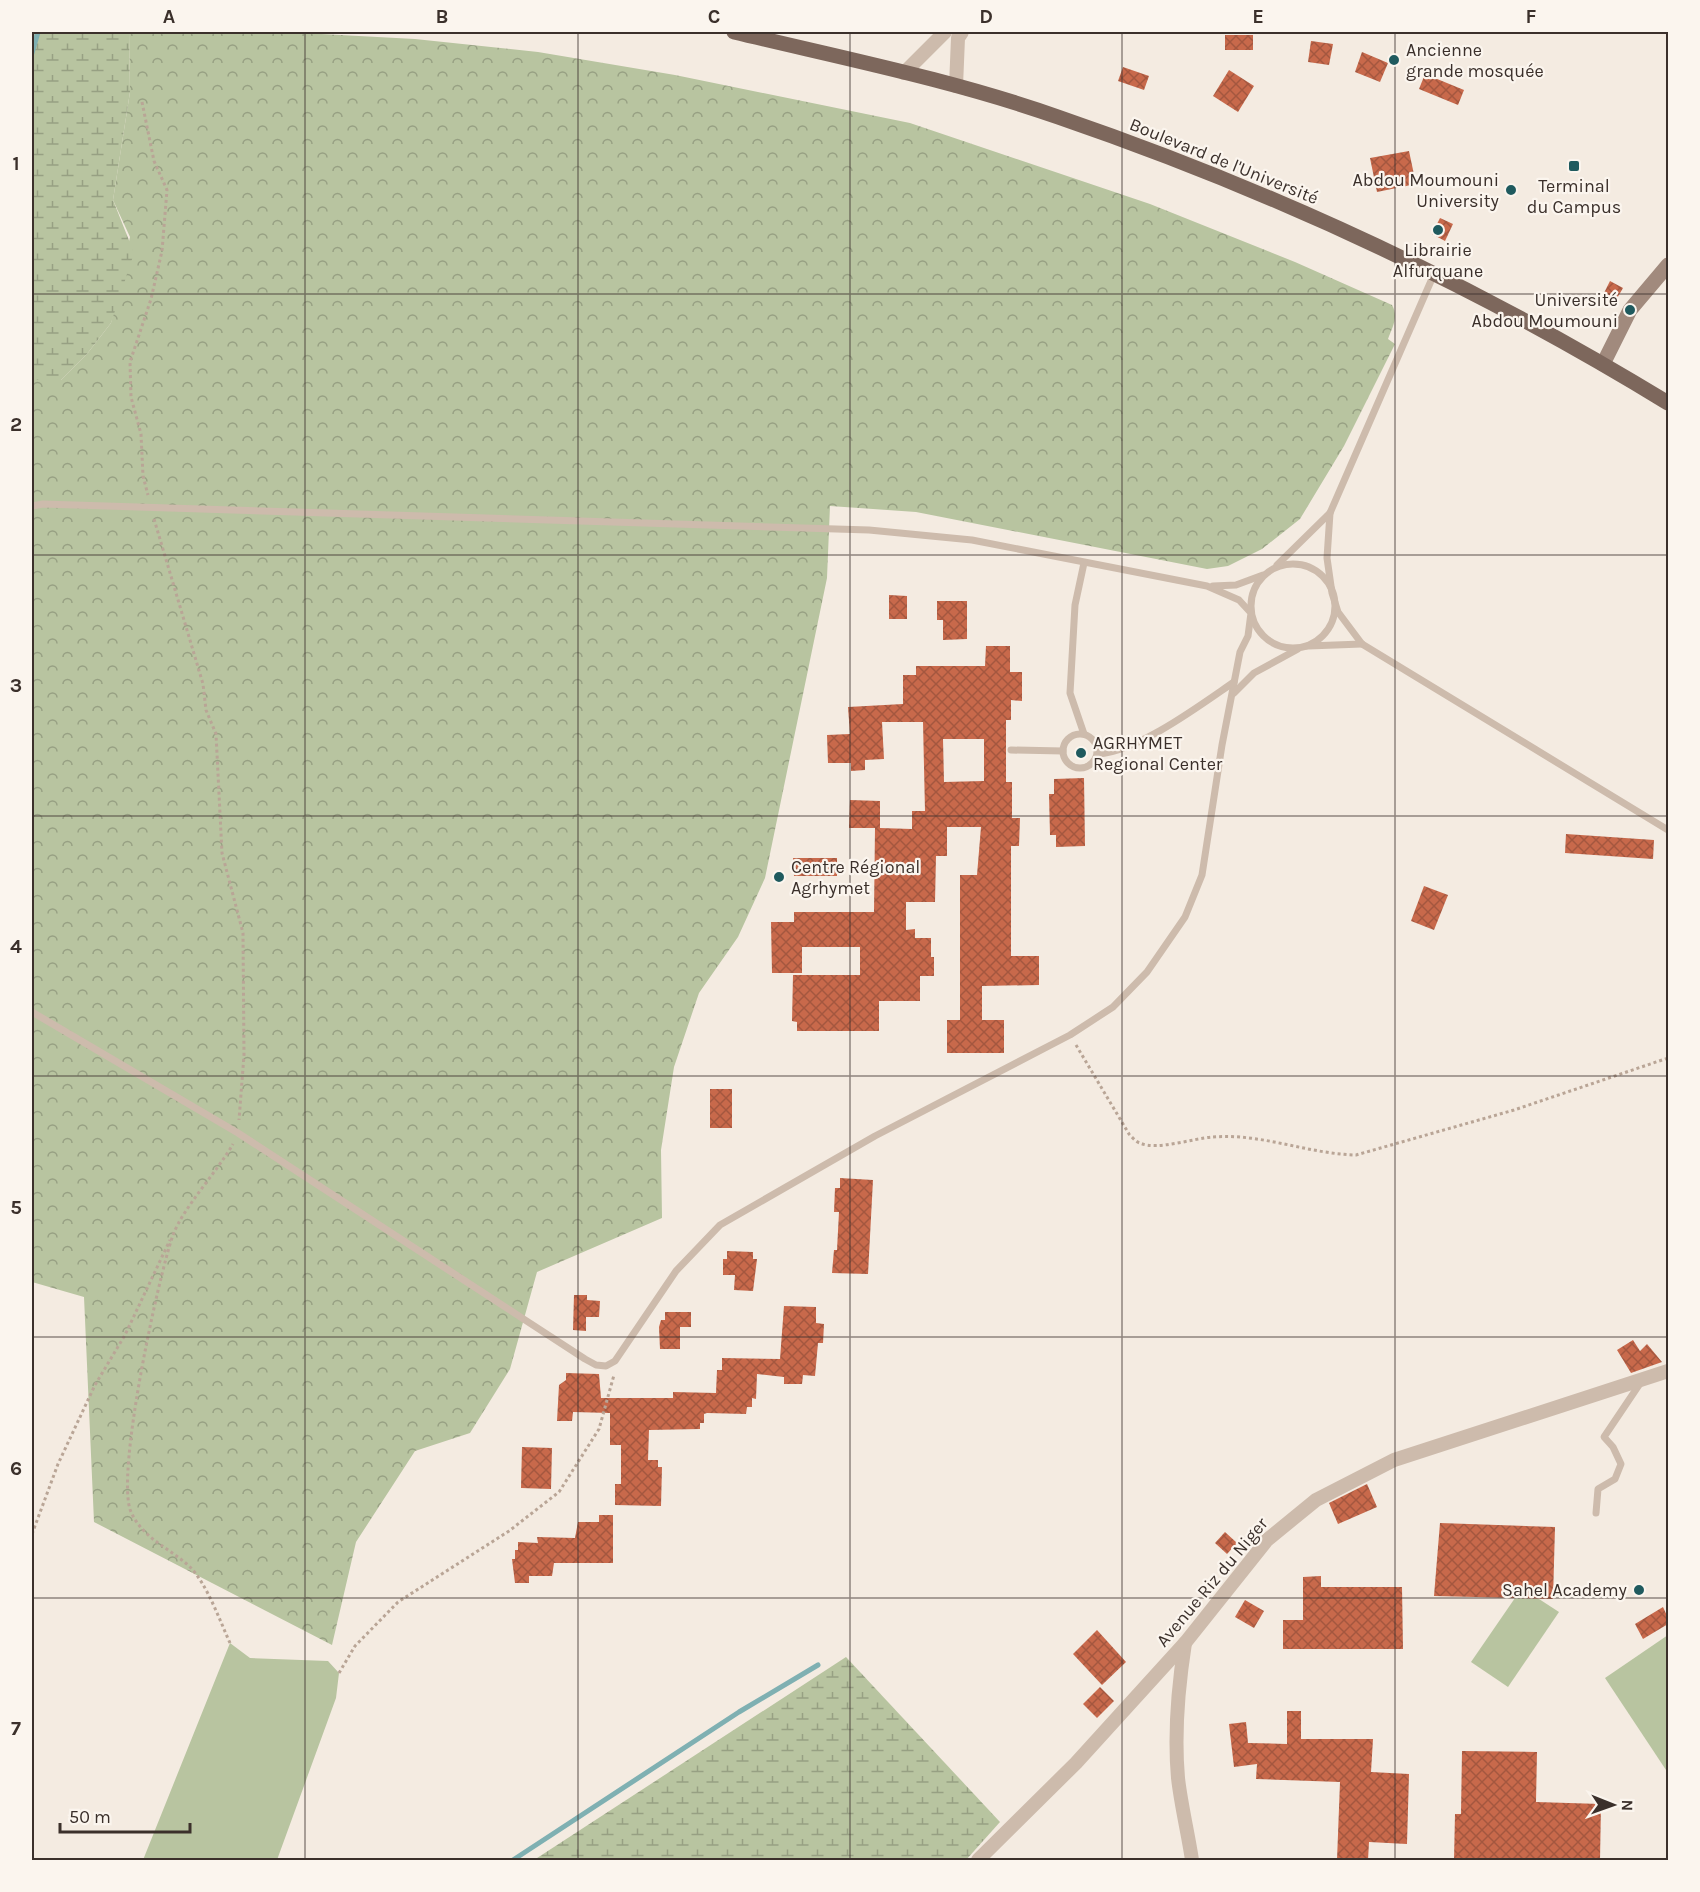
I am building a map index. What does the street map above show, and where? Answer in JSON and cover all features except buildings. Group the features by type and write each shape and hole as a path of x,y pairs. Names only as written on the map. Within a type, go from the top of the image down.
{"main road":[{"name":"Boulevard de l'Université","path":"734,32 956,86 1057,116 1238,184 1434,274 1603,364 1668,403"}],"street":[{"path":"904,73 945,32"},
{"path":"956,86 958,38 962,32"},
{"path":"1603,364 1629,310 1668,265"},
{"name":"Avenue Riz du Niger","path":"978,1860 1076,1763 1185,1643 1268,1540 1299,1513 1333,1489 1394,1460 1668,1371"},
{"path":"1185,1643 1176,1748 1178,1780 1192,1860"}],"lane":[{"path":"32,1012 238,1133 585,1359 596,1365 606,1366 615,1361 676,1271 720,1225 875,1136 1070,1035 1113,1006 1147,972 1185,917 1202,874 1222,744 1251,613 1252,598 1257,584 1308,537 1330,513 1434,274"},
{"path":"32,506 151,507 869,530 972,540 1207,586 1239,600 1251,613 1259,631 1266,639 1285,647 1362,644"},
{"path":"1234,693 1254,673 1315,641 1330,625 1334,604 1327,558 1330,513"},
{"path":"1084,562 1075,605 1070,693 1084,734"},
{"path":"1207,586 1236,585 1286,565 1305,566 1322,576 1332,593 1338,612 1362,644 1668,830"},
{"path":"1098,754 1112,753 1140,742 1234,682"},
{"path":"1084,734 1094,739 1098,754 1095,761 1081,768 1067,762 1063,751 1066,740 1072,735 1084,734"},
{"path":"1011,750 1063,751"},
{"path":"1596,1513 1598,1489 1615,1479 1621,1464 1613,1447 1604,1437 1642,1381"}],"path":[{"path":"32,1534 58,1464 95,1385 125,1335 174,1233 238,1133 244,1055 243,933 222,853 216,734 206,710 200,674 143,476 141,434 131,397 130,362 151,299 162,250 167,190 154,161 142,102"},
{"path":"1070,1035 1129,1134 1140,1144 1166,1144 1214,1137 1251,1138 1337,1155 1356,1155 1514,1110 1668,1058"},
{"path":"174,1233 142,1372 127,1473 130,1510 139,1527 161,1548 190,1567 213,1605 230,1643"},
{"path":"339,1672 356,1646 398,1602 509,1531 560,1492 599,1429 613,1384 615,1361"}],"green space":[{"path":"32,32 129,32 130,92 113,200 134,253 111,323 87,354 61,380 32,380"},
{"path":"129,32 284,32 415,39 538,52 675,75 910,123 1150,204 1295,262 1392,305 1395,314 1388,339 1395,344 1344,446 1300,519 1262,549 1228,566 1207,569 916,512 830,506 827,578 765,878 738,937 699,993 674,1067 661,1150 662,1218 537,1272 510,1369 470,1433 415,1451 356,1542 332,1645 94,1522 84,1297 32,1282 32,380 61,380 87,354 111,323 130,237 113,200 130,92"},
{"path":"1515,1598 1539,1599 1559,1612 1508,1687 1471,1662"},
{"path":"1668,1635 1668,1773 1605,1678"},
{"path":"230,1643 250,1658 328,1661 339,1673 336,1698 277,1860 143,1860"},
{"path":"846,1657 1000,1822 966,1860 534,1860"}],"waterway":[{"path":"32,53 38,32"},
{"path":"513,1860 739,1712 818,1665"}],"place":[{"name":"Ancienne grande mosquée","path":"1394,60"},
{"name":"Terminal du Campus","path":"1574,166"},
{"name":"Abdou Moumouni University","path":"1511,190"},
{"name":"Librairie Alfurquane","path":"1438,230"},
{"name":"Université Abdou Moumouni","path":"1630,310"},
{"name":"AGRHYMET Regional Center","path":"1081,753"},
{"name":"Centre Régional Agrhymet","path":"779,877"},
{"name":"Sahel Academy","path":"1639,1590"}]}
